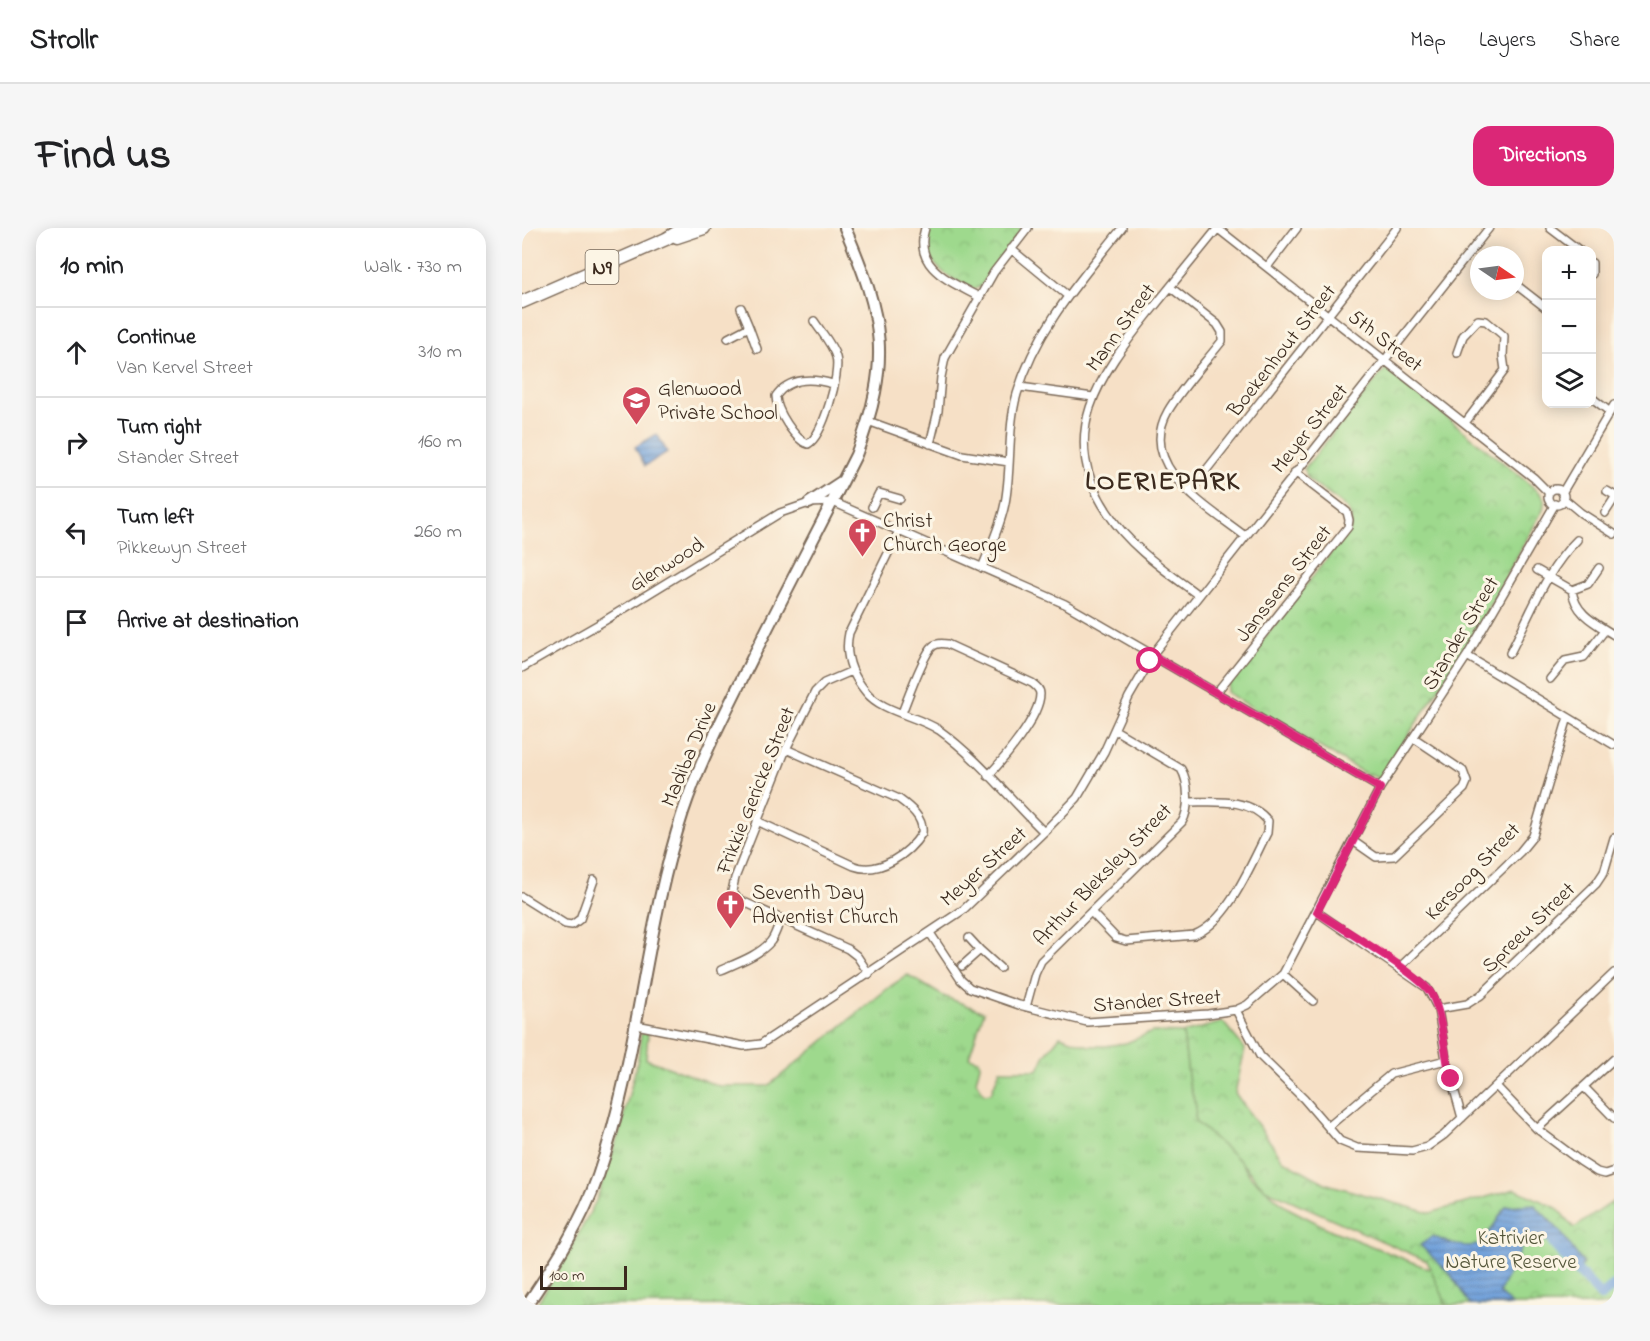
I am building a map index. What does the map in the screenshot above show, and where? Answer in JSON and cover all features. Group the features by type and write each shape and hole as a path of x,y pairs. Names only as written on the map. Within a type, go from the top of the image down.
{"highway":[{"name":"N9","path":"666,239 684,228"},
{"name":"N9","path":"522,302 666,239 704,228"}],"street":[{"name":"Madiba Drive","path":"527,1305 560,1254 583,1211 597,1178 615,1123 666,874 696,775 725,712 843,481 868,421 878,375 880,352 878,326 870,292 845,228"},
{"path":"926,228 922,242 924,252 933,269 979,297"},
{"path":"930,444 938,411 945,358 994,272 1028,228"},
{"path":"981,568 1003,511 1014,411 1020,387 1041,334 1122,228"},
{"name":"5th Street","path":"1217,228 1556,496"},
{"name":"Mann Street","path":"1198,595 1132,542 1098,498 1088,469 1085,446 1086,420 1093,397 1114,359 1217,228"},
{"path":"1267,267 1297,228"},
{"name":"Boekenhout Street","path":"1189,492 1398,228"},
{"name":"Meyer Street","path":"1475,246 1489,228"},
{"path":"1550,228 1574,246"},
{"path":"1011,249 1068,296"},
{"name":"Meyer Street","path":"1156,650 1470,253"},
{"path":"1170,287 1217,324 1223,336 1222,341 1169,409 1161,430 1163,458 1176,480 1245,536"},
{"path":"1524,291 1542,305"},
{"path":"741,308 757,349"},
{"path":"1457,353 1463,336 1478,320 1486,321 1504,336 1505,370 1465,423"},
{"path":"814,321 836,354 837,363 833,384 824,421 815,440 805,444 793,433 777,405 776,396 785,388 801,380 816,379 833,384"},
{"path":"728,338 750,327"},
{"path":"1020,387 1093,397"},
{"path":"1596,400 1612,409"},
{"name":"Stander Street","path":"930,933 964,985 1026,1007 1093,1023 1236,1010 1258,997 1283,974 1380,788 1467,656 1556,496 1612,409"},
{"path":"868,421 963,455 1009,462"},
{"name":"Janssens Street","path":"1216,693 1348,526 1347,512 1295,472"},
{"path":"809,503 843,481"},
{"path":"872,507 880,493 900,499"},
{"path":"1605,513 1612,495"},
{"path":"1556,496 1614,534"},
{"path":"832,502 1065,604 1148,652"},
{"name":"Glenwood","path":"522,668 621,611 780,513 809,503 832,502"},
{"path":"898,531 849,633 848,651 852,671 872,698 939,730 1044,832"},
{"path":"1510,653 1549,576 1577,540"},
{"path":"1572,590 1588,584 1599,568"},
{"path":"1537,570 1572,590"},
{"path":"1572,590 1579,610 1614,634"},
{"path":"1550,679 1565,661 1579,660 1588,654 1605,630"},
{"path":"902,713 927,654 934,645 940,643 947,644 1032,683 1040,694 1030,720 1012,750 988,776"},
{"path":"1148,652 1151,649 1156,650 1159,653 1158,659"},
{"path":"1148,652 1147,656 1150,661 1158,659"},
{"path":"1467,656 1614,745"},
{"path":"1158,659 1380,788"},
{"name":"Meyer Street","path":"636,1025 744,1046 758,1045 930,933 973,902 1077,798 1104,752 1129,697 1150,661"},
{"name":"Frikkie Gericke Street","path":"852,671 831,679 819,687 786,749 735,878 732,891 736,898 853,953 869,974"},
{"name":"Kersoog Street","path":"1400,967 1533,837 1568,717"},
{"name":"Arthur Bleksley Street","path":"1026,1007 1035,974 1041,962 1182,822 1187,812 1186,780 1181,769 1115,730"},
{"path":"1353,841 1376,857 1394,856 1464,789 1467,782 1463,771 1414,738"},
{"path":"757,821 854,866 864,868 889,862 913,845 922,833 922,826 916,816 899,800 786,749"},
{"path":"1092,913 1116,938 1126,941 1194,935 1201,932 1230,903 1267,833 1268,821 1242,804 1187,802"},
{"name":"Spreeu Street","path":"1437,1009 1467,1004 1481,995 1600,879 1614,838"},
{"path":"522,897 564,924 572,925 580,919 594,880"},
{"path":"1317,912 1400,967 1427,988 1437,1009 1446,1060 1462,1118"},
{"path":"721,970 766,946 774,936 781,918"},
{"path":"969,938 1000,968"},
{"path":"962,966 980,950"},
{"path":"1236,1010 1260,1056 1296,1091 1334,1135 1347,1145 1367,1149 1412,1151 1435,1143 1614,973"},
{"path":"1283,974 1313,1001"},
{"path":"1537,1128 1614,1059"},
{"path":"1328,1127 1391,1074 1446,1060"},
{"path":"1496,1086 1537,1128 1597,1172 1605,1174 1614,1171"},
{"path":"1584,1087 1614,1118"}],"green space":[{"path":"929,228 1023,228 980,287 974,289 945,274 931,259 927,240"},
{"path":"1386,368 1538,491 1544,502 1543,510 1472,637 1381,777 1378,778 1364,773 1227,692 1228,684 1350,529 1351,519 1348,511 1314,484 1304,469"},
{"path":"908,975 943,996 984,1012 969,1057 979,1060 976,1081 984,1094 991,1093 1000,1070 1038,1070 1045,1055 1060,1036 1089,1046 1105,1046 1126,1043 1152,1032 1183,1033 1190,1087 1196,1106 1195,1121 1240,1160 1250,1176 1288,1208 1331,1230 1427,1268 1441,1271 1464,1305 536,1305 563,1263 596,1201 619,1134 638,1059 641,1034 648,1034 646,1059 719,1086 768,1086 892,985"},
{"name":"Katrivier Nature Reserve","path":"1223,1022 1245,1049 1235,1093 1283,1160 1327,1184 1430,1213 1515,1189 1557,1208 1574,1228 1614,1201 1614,1305 1447,1305 1427,1261 1265,1189 1239,1160 1195,1121 1196,1106 1189,1083 1183,1033"}],"water":[{"path":"657,434 667,452 645,466 635,447"},
{"path":"1534,1204 1560,1231 1583,1263 1578,1274 1564,1255 1539,1236 1522,1247 1499,1293 1512,1305 1470,1305 1451,1275 1420,1245 1433,1236 1457,1245 1482,1244 1506,1206"}],"waterway":[{"path":"1553,1244 1601,1296 1614,1286"}],"place":[{"name":"Glenwood Private School","path":"637,426"},
{"name":"Christ Church George","path":"862,558"},
{"name":"Seventh Day Adventist Church","path":"731,930"}],"district":[{"name":"LOERIEPARK","path":"1163,480"}],"route":[{"path":"1150,661 1158,659 1380,788 1317,912 1400,967 1427,988 1437,1009 1451,1079"}]}
